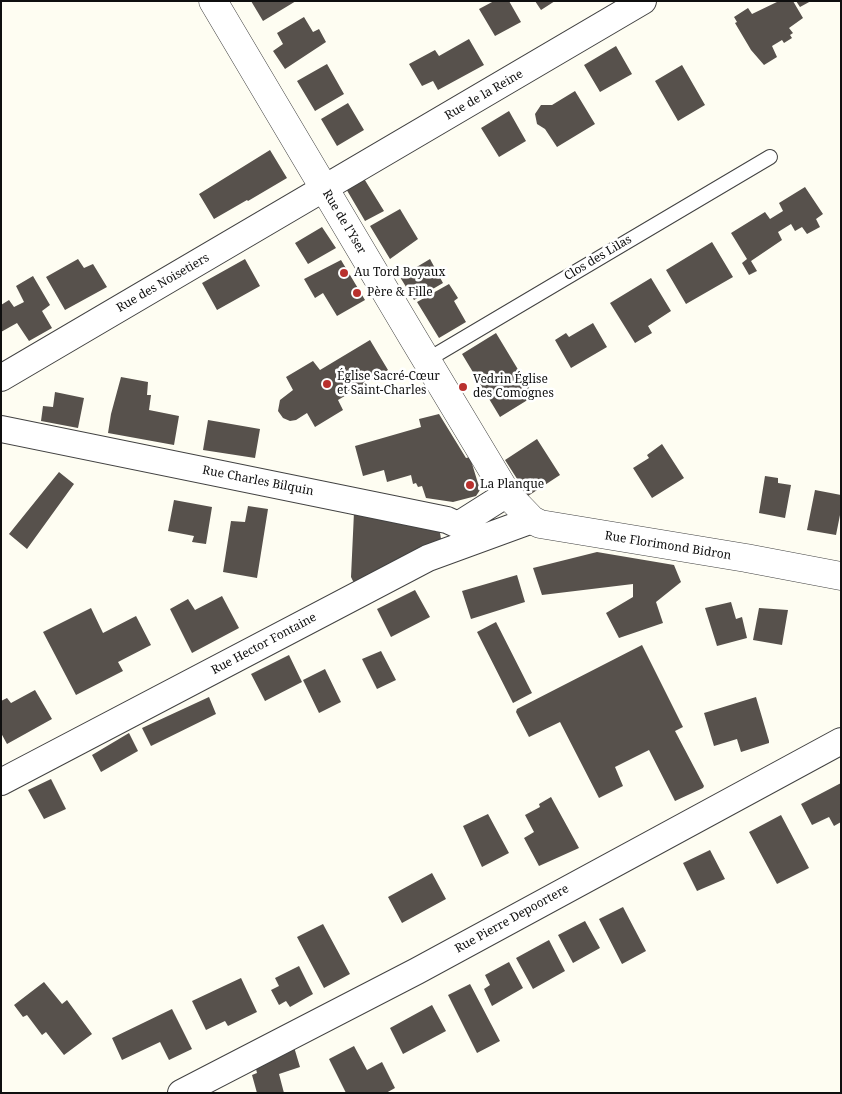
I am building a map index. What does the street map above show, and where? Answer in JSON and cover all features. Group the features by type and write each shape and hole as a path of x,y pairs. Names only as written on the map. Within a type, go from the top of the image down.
{"street":[{"name":"Rue de l'Yser","path":"213,1 507,494"},
{"name":"Rue de la Reine","path":"324,188 643,1"},
{"name":"Rue des Noisetiers","path":"1,378 324,188"},
{"name":"Rue Charles Bilquin","path":"1,430 447,520 459,535"},
{"path":"459,535 507,494 532,520"},
{"name":"Rue Hector Fontaine","path":"1,782 428,558 459,535 532,520"},
{"name":"Rue Florimond Bidron","path":"532,520 540,524 746,558 841,576"},
{"name":"Rue Pierre Depoortere","path":"181,1093 417,971 841,741"}],"lane":[{"name":"Clos des Lilas","path":"427,360 770,157"}],"building":[{"path":"251,1 296,1 263,21"},
{"path":"494,1 509,1 521,22 495,36 479,9"},
{"path":"535,1 555,1 541,10"},
{"path":"779,1 793,1 803,18 789,28 793,33 790,35 792,38 784,43 782,40 772,46 777,57 764,65 751,50 735,23 737,22 734,17 748,8 752,14"},
{"path":"796,1 811,1 800,7"},
{"path":"304,17 313,32 319,29 326,42 285,69 273,51 283,44 277,33"},
{"path":"469,39 484,65 438,90 433,81 422,86 409,64 435,50 439,56"},
{"path":"616,46 632,74 600,92 584,65"},
{"path":"327,64 344,94 315,111 297,81"},
{"path":"682,65 705,105 678,121 655,81"},
{"path":"575,91 595,124 557,147 545,129 537,124 535,114 541,105 552,105"},
{"path":"348,103 364,130 337,146 321,119"},
{"path":"509,111 526,141 499,157 481,128"},
{"path":"270,150 287,178 214,219 199,194"},
{"path":"363,177 384,211 365,221 345,187"},
{"path":"805,187 823,214 816,219 820,227 807,234 802,227 795,231 791,224 778,232 782,240 751,261 757,271 749,275 742,263 747,259 731,233 765,212 770,219 783,211 779,203"},
{"path":"400,209 418,239 390,259 370,226"},
{"path":"322,227 336,248 308,264 295,243"},
{"path":"712,242 733,277 686,304 666,270"},
{"path":"78,259 84,268 93,264 107,287 65,310 46,277"},
{"path":"245,259 260,286 217,310 202,283"},
{"path":"430,259 443,283 414,300 400,277"},
{"path":"341,260 365,300 337,316 323,293 315,298 304,279"},
{"path":"33,276 50,305 42,311 52,328 29,341 17,323 1,332 1,305 9,300 14,307 24,302 16,286"},
{"path":"651,278 671,311 648,326 652,333 635,343 610,303"},
{"path":"449,284 458,298 454,301 466,322 439,338 417,302"},
{"path":"593,323 607,347 571,368 555,340 566,333 569,337"},
{"path":"496,333 534,396 500,417 462,354"},
{"name":"Église Sacré-Cœur et Saint-Charles","path":"370,340 388,370 338,400 343,410 315,427 307,413 296,420 290,421 283,418 278,411 280,400 293,390 286,377 313,361 320,370"},
{"path":"121,377 148,382 147,395 151,395 149,410 179,416 174,445 108,433"},
{"path":"55,392 84,398 78,428 41,421 43,406 53,407"},
{"path":"439,414 466,458 470,457 480,490 476,496 453,502 426,498 422,486 418,487 416,483 413,484 411,475 387,482 384,470 363,476 355,446 421,427 419,419"},
{"path":"208,420 260,429 255,458 203,450"},
{"path":"537,439 560,475 528,496 505,460"},
{"path":"662,444 684,478 652,498 633,468 649,458 647,455"},
{"path":"59,472 74,484 27,549 9,534"},
{"path":"765,476 778,478 778,483 791,485 785,518 759,513"},
{"path":"815,490 841,495 841,510 836,535 807,530"},
{"path":"174,500 212,507 206,544 192,542 194,536 168,531"},
{"path":"248,506 268,509 257,578 223,572 231,521 245,522"},
{"path":"354,512 439,526 441,539 354,583 351,577"},
{"path":"597,552 674,565 681,582 656,602 663,623 619,638 606,613 633,597 633,584 542,595 533,568"},
{"path":"517,575 525,602 471,619 462,591"},
{"path":"415,590 430,617 391,637 377,609"},
{"path":"222,596 239,628 192,653 170,609 188,599 195,610"},
{"path":"731,602 736,619 742,617 747,638 717,646 705,608"},
{"path":"91,608 103,633 136,616 151,645 118,662 123,671 76,695 43,632"},
{"path":"759,608 788,610 782,645 753,640"},
{"path":"496,622 532,693 513,703 477,632"},
{"path":"642,645 683,727 675,731 704,786 675,801 649,750 615,767 623,786 599,798 560,722 529,737 516,712 517,709"},
{"path":"381,651 396,680 377,689 362,659"},
{"path":"289,655 302,682 265,701 251,674"},
{"path":"325,669 341,702 319,713 303,680"},
{"path":"35,690 52,719 7,744 1,733 1,701 7,698 11,703"},
{"path":"209,697 216,714 151,746 142,728"},
{"path":"756,697 769,743 741,752 737,739 714,746 704,713"},
{"path":"129,733 138,751 101,772 92,755"},
{"path":"51,779 66,809 44,819 28,790"},
{"path":"841,783 841,822 834,826 829,817 812,825 801,804"},
{"path":"551,797 579,848 539,866 524,838 534,832 525,815 540,807 539,804"},
{"path":"488,814 509,853 482,867 463,826"},
{"path":"781,815 809,868 777,884 749,832"},
{"path":"710,850 725,879 697,891 683,863"},
{"path":"432,873 446,899 402,923 388,897"},
{"path":"623,907 646,951 622,964 599,919"},
{"path":"585,921 600,948 573,963 558,935"},
{"path":"323,924 350,974 324,988 297,937"},
{"path":"549,940 565,971 533,989 516,958"},
{"path":"509,962 523,988 492,1006 484,989 490,985 485,975"},
{"path":"299,966 313,994 290,1007 286,1001 279,1005 271,990 279,986 275,978"},
{"path":"241,978 257,1012 228,1026 225,1021 206,1030 192,1001"},
{"path":"44,982 62,1004 67,1000 92,1034 64,1055 46,1032 42,1035 27,1015 23,1017 14,1005"},
{"path":"470,984 500,1041 477,1053 448,995"},
{"path":"432,1005 446,1031 403,1054 390,1028"},
{"path":"172,1009 192,1049 169,1060 160,1042 122,1060 112,1038"},
{"path":"354,1046 367,1070 382,1062 395,1088 386,1093 346,1093 329,1059"},
{"path":"294,1047 300,1067 279,1074 284,1093 257,1093 252,1075 257,1073 254,1061"}],"place":[{"name":"Au Tord Boyaux","path":"344,273"},
{"name":"Père & Fille","path":"357,293"},
{"name":"Église Sacré-Cœur et Saint-Charles","path":"327,384"},
{"name":"Vedrin Église des Comognes","path":"463,387"},
{"name":"La Planque","path":"470,485"}]}
